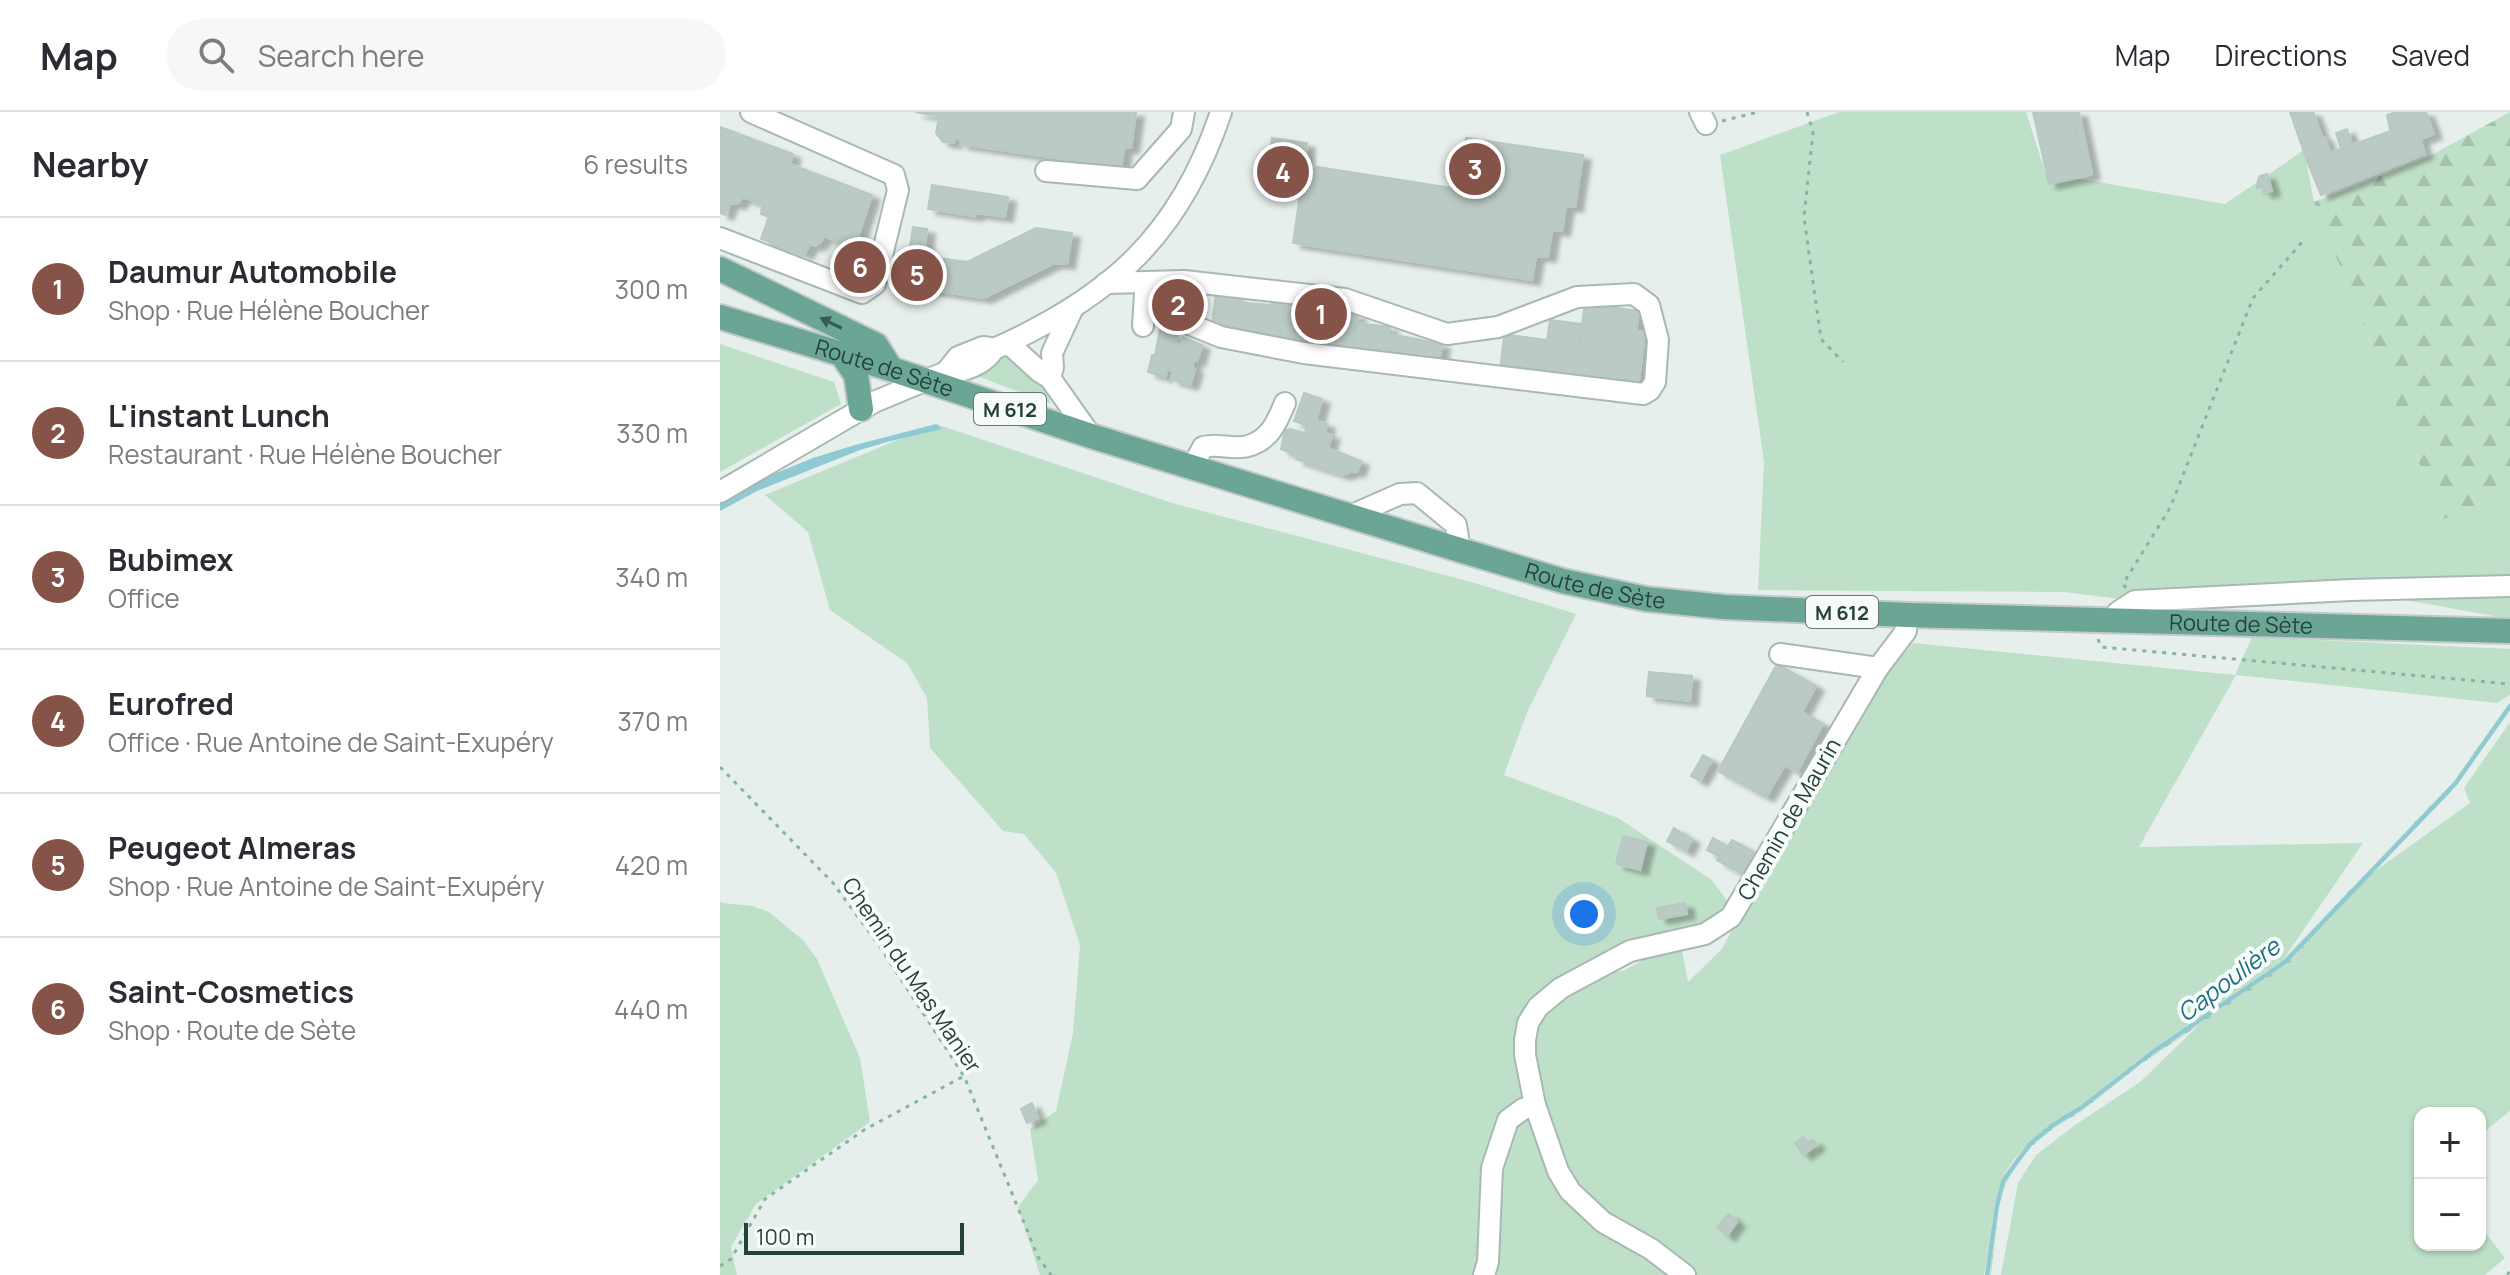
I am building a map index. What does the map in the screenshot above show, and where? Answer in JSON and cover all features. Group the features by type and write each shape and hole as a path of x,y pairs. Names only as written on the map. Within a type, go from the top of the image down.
{"main road":[{"path":"720,269 876,345 891,369"},
{"name":"Route de Sète","path":"720,317 891,369 938,376 1091,436 1460,550 1563,581 1646,599 1724,607 1907,615 2510,631"},
{"path":"841,353 856,375 861,409"}],"street":[{"path":"720,238 862,293 875,284 898,190 894,175 751,112"},
{"path":"1046,171 1137,179 1181,129 1184,112"},
{"path":"720,492 874,402 938,376 958,373 989,357 1001,346 1072,310 1133,262 1173,213 1210,147 1221,112"},
{"path":"1106,283 1145,282 1184,281 1345,299 1447,334 1498,327 1577,297 1634,294 1649,305 1655,325 1658,340 1655,382 1643,394 1304,353 1221,337 1144,316 1145,282"},
{"path":"1050,378 1052,353 1072,310"},
{"path":"1001,346 1050,378 1091,436"},
{"path":"1192,467 1203,447 1248,447 1274,431 1285,403"},
{"path":"1350,516 1400,494 1417,493 1456,525 1460,550"},
{"path":"2105,621 2135,601 2510,586"},
{"name":"Chemin de Maurin","path":"1685,1275 1651,1249 1603,1222 1570,1191 1558,1171 1535,1105 1525,1055 1528,1023 1538,1007 1561,988 1610,960 1630,951 1705,934 1731,917 1878,668 1906,631 1907,615"},
{"path":"1780,654 1878,668"},
{"path":"1484,1275 1488,1262 1492,1168 1508,1120 1535,1105"}],"path":[{"path":"1703,118 1758,112"},
{"path":"1807,112 1813,132 1804,217 1821,339 1843,362"},
{"path":"2135,601 2123,584 2170,508 2253,298 2305,239"},
{"path":"2105,621 2101,647 2510,684"},
{"name":"Chemin du Mas Manier","path":"720,767 833,883 878,944 964,1076 1038,1257 1051,1275"},
{"path":"720,1266 731,1259 765,1199 864,1130 964,1076"}],"green space":[{"path":"1839,112 2026,112 2049,184 2075,178 2225,204 2304,150 2314,202 2442,520 2510,490 2510,619 2351,590 2135,601 2065,592 1758,590 1764,462 1720,155"},
{"path":"2510,112 2510,490 2442,520 2314,202 2430,156"},
{"path":"720,344 834,382 841,404 720,472"},
{"path":"1006,354 1044,386 1051,404 974,375 977,369"},
{"path":"936,424 1172,503 1475,583 1576,614 1528,710 1504,775 1618,818 1712,880 1731,906 1680,940 1688,982 1722,949 1768,862 1863,701 1913,643 2235,675 2252,637 2510,649 2510,695 2497,703 2236,675 2139,847 2363,843 2283,960 2151,1050 2083,1104 2051,1123 2015,1158 2002,1177 1984,1275 1693,1275 1587,1202 1572,1185 1550,1147 1565,1182 1590,1212 1589,1219 1671,1275 1040,1275 1018,1207 1038,1180 1030,1129 1056,1111 1073,1033 1080,945 1056,873 1024,834 1003,831 930,748 927,698 907,663 830,610 808,532 765,495","holes":["1674,943 1625,970 1601,974 1557,1002 1596,968"]},
{"path":"2510,702 2510,711 2448,795 2287,966 2141,1064 2032,1146 2005,1185 1999,1207 1991,1275 1985,1275 2002,1177 2029,1142 2151,1050 2283,960 2453,782"},
{"path":"2510,722 2510,1111 2486,1130 2486,1107 2414,1107 2414,1251 2486,1251 2486,1234 2505,1258 2485,1275 2001,1275 2018,1183 2036,1155 2140,1082 2203,1021 2287,966 2371,874 2470,803 2464,788"},
{"path":"720,901 769,912 803,940 817,959 860,1058 870,1122 756,1204 731,1247 737,1275 720,1275"}],"water":[{"path":"936,424 942,429 860,450 757,491 720,511 720,503 769,476 813,458"}],"building":[{"path":"915,112 973,112 972,120 964,119 961,139 955,138 954,143 943,142 936,133 938,122 944,123 945,117"},
{"path":"973,112 1130,112 1121,168 1036,155 1038,137 975,127"},
{"path":"1130,112 1136,112 1131,148 1124,148"},
{"path":"2033,112 2072,112 2086,176 2049,184"},
{"path":"2072,112 2079,112 2092,174 2086,176"},
{"path":"2290,112 2313,112 2330,152 2307,161"},
{"path":"2412,112 2415,122 2390,130 2387,115"},
{"path":"2412,112 2426,112 2434,134 2421,139"},
{"path":"964,119 976,120 975,127 1038,137 1036,155 960,144"},
{"path":"2415,122 2425,154 2321,195 2307,161"},
{"path":"720,127 793,154 790,164 872,195 858,237 879,245 864,287 842,278 849,258 843,256 843,244 824,236 815,246 810,244 805,254 761,239 769,217 761,214 762,204 743,197 738,204 730,203 725,215 720,213"},
{"path":"2347,129 2352,144 2341,148 2336,133"},
{"path":"1272,138 1307,143 1305,165 1458,189 1466,138 1583,155 1575,207 1566,206 1562,231 1552,230 1548,257 1536,256 1532,280 1293,243 1300,195 1291,194 1292,190 1266,186"},
{"path":"2267,174 2272,191 2264,193 2262,187 2257,188 2258,180"},
{"path":"932,185 1008,197 1005,217 928,209"},
{"path":"913,227 927,229 924,256 967,262 1036,228 1072,233 1067,264 1054,263 984,298 904,286"},
{"path":"1216,293 1237,296 1233,327 1212,324"},
{"path":"1170,296 1177,300 1179,296 1191,300 1185,316 1167,306"},
{"path":"1272,301 1284,303 1279,342 1232,336 1236,302 1272,305"},
{"path":"1284,303 1339,309 1338,313 1358,315 1353,351 1279,342"},
{"path":"1585,303 1639,311 1636,331 1645,332 1638,388 1574,379"},
{"path":"1550,320 1582,324 1574,379 1542,374"},
{"path":"1357,323 1390,327 1390,334 1442,344 1439,362 1353,351"},
{"path":"1160,330 1178,336 1175,344 1181,345 1183,337 1202,345 1197,361 1194,360 1192,368 1195,369 1190,385 1171,379 1173,371 1168,369 1165,377 1148,372"},
{"path":"1510,335 1547,340 1542,374 1500,369 1504,338"},
{"path":"1304,393 1322,399 1316,420 1327,424 1325,433 1332,435 1328,448 1361,461 1357,472 1343,475 1296,459 1297,455 1281,449 1285,430 1305,433 1307,425 1294,421"},
{"path":"1777,664 1816,686 1802,712 1823,724 1797,772 1785,765 1766,797 1718,771"},
{"path":"1649,672 1692,676 1690,701 1681,700 1682,695 1647,691"},
{"path":"1647,691 1682,695 1681,700 1647,696"},
{"path":"1703,755 1712,760 1700,781 1691,776"},
{"path":"1674,828 1692,839 1686,851 1667,841"},
{"path":"1623,836 1647,842 1640,870 1616,864"},
{"path":"1713,838 1750,859 1742,874 1717,860 1719,856 1707,850"},
{"path":"1732,840 1754,852 1750,859 1728,846"},
{"path":"1685,903 1687,914 1659,919 1657,908"},
{"path":"1032,1103 1038,1118 1027,1123 1021,1109"},
{"path":"1803,1137 1808,1144 1813,1140 1817,1145 1803,1155 1795,1143"},
{"path":"1729,1214 1737,1222 1727,1236 1717,1227"}],"waterway":[{"name":"Capoulière","path":"1987,1275 2003,1181 2031,1143 2154,1051 2285,962 2456,783 2510,706"}],"place":[{"name":"Bubimex","path":"1475,169"},
{"name":"Eurofred","path":"1283,172"},
{"name":"Saint-Cosmetics","path":"860,267"},
{"name":"Peugeot Almeras","path":"917,275"},
{"name":"L'instant Lunch","path":"1178,305"},
{"name":"Daumur Automobile","path":"1321,314"}]}
